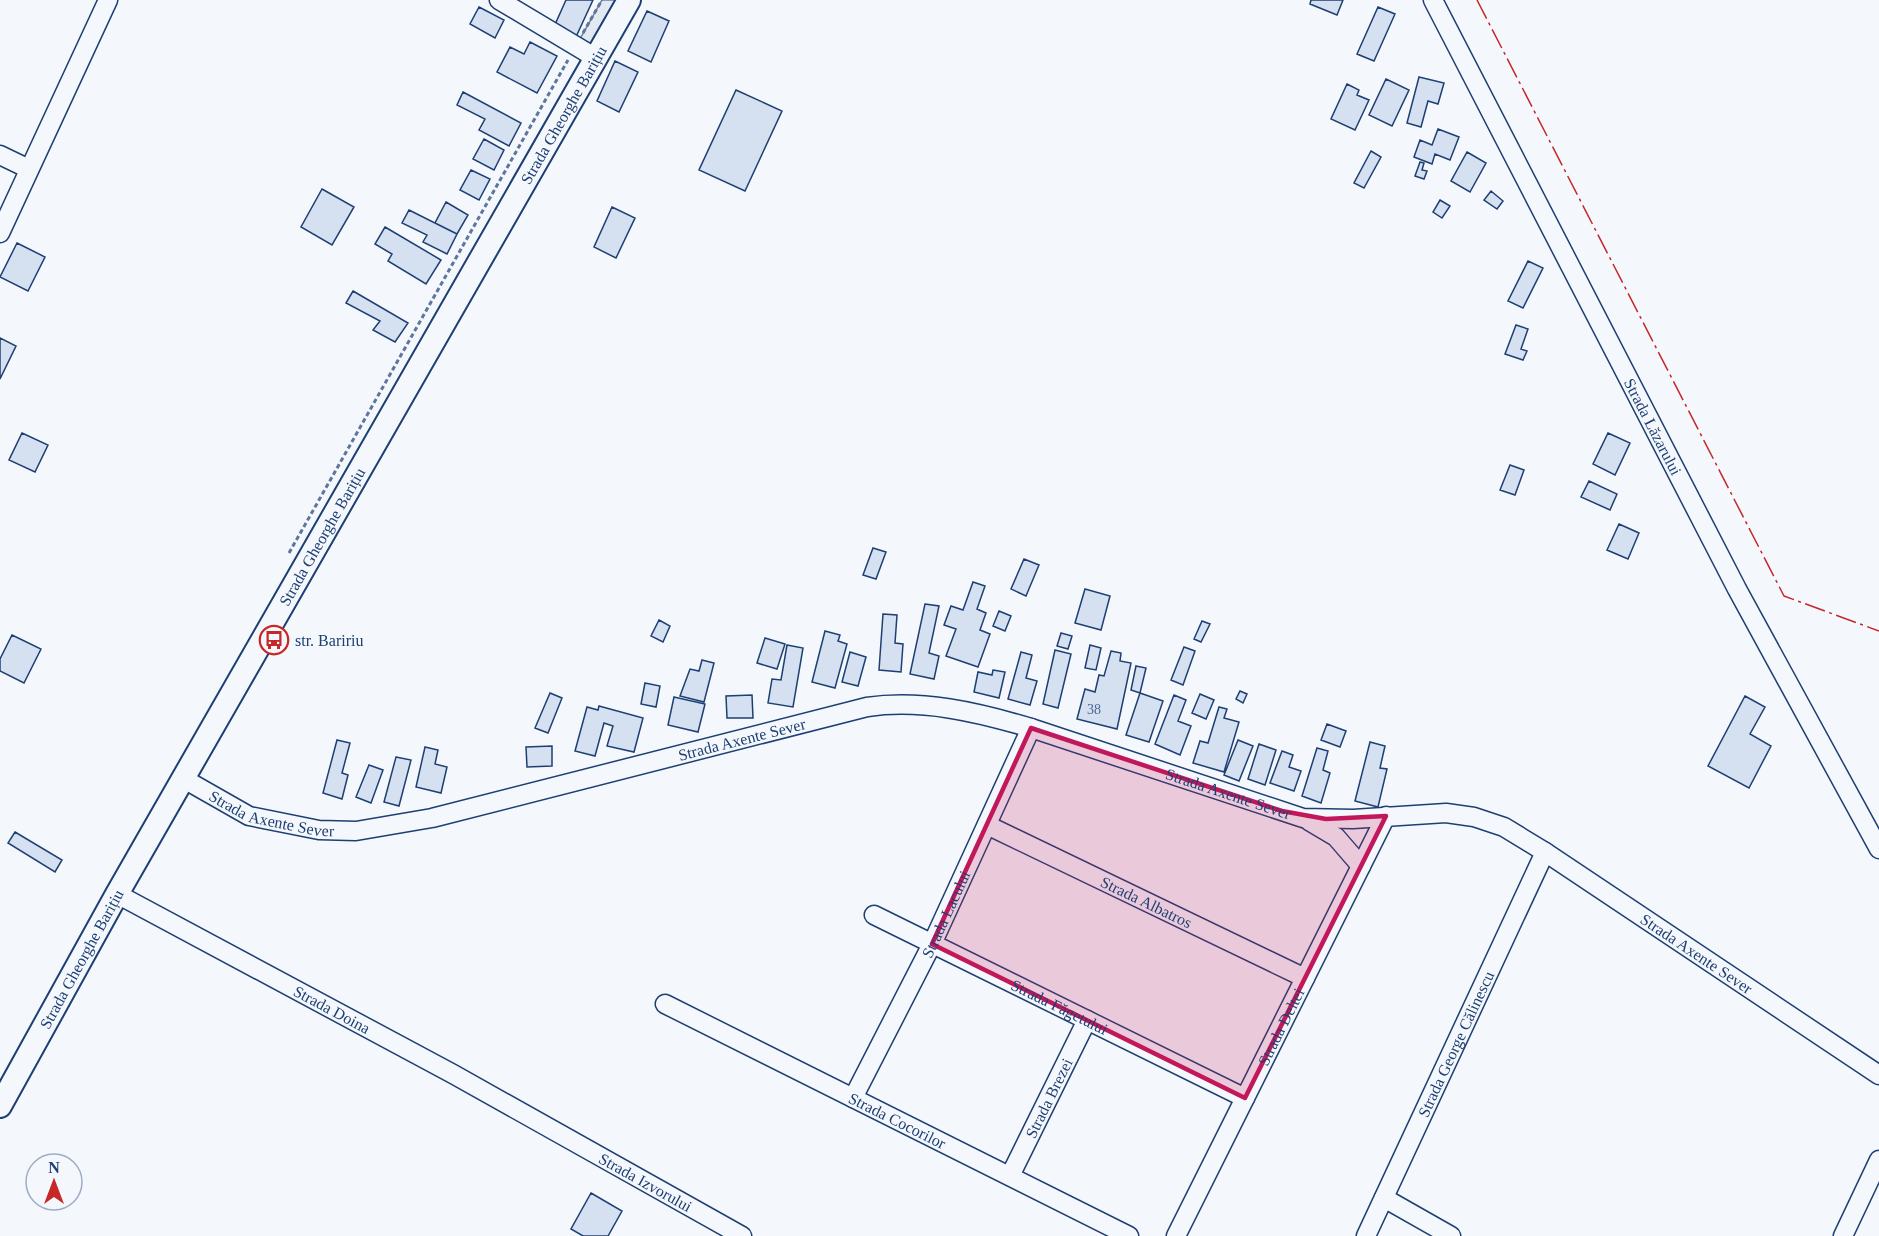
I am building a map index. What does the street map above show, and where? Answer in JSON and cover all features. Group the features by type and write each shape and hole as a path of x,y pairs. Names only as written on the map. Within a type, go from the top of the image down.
{"main road":[{"name":"Strada Gheorghe Barițiu","path":"0,1106 117,894 629,0"}],"street":[{"path":"0,233 108,0"},
{"path":"499,0 596,58"},
{"name":"Strada Lăzarului","path":"1433,0 1737,589 1879,849"},
{"path":"0,155 29,169"},
{"name":"Strada Axente Sever","path":"184,779 249,816 319,830 356,831 432,818 867,707 898,703 930,706 999,719 1031,728 1303,818 1336,837 1361,866"},
{"name":"Strada Lacului","path":"853,1098 932,944 1031,728"},
{"name":"Strada Axente Sever","path":"1303,818 1446,813 1474,817 1504,827 1879,1075"},
{"name":"Strada Deltei","path":"1176,1236 1386,816"},
{"name":"Strada Albatros","path":"987,825 1305,978"},
{"name":"Strada George Călinescu","path":"1366,1236 1545,852"},
{"name":"Strada Doina","path":"117,894 453,1074 547,1129"},
{"name":"Strada Făgetului","path":"874,915 1245,1098"},
{"name":"Strada Cocorilor","path":"665,1004 1130,1236"},
{"name":"Strada Brezei","path":"1010,1176 1087,1020"},
{"name":"Strada Izvorului","path":"547,1129 742,1236"},
{"path":"1843,1236 1879,1160"},
{"path":"1384,1198 1451,1236"}],"path":[{"path":"283,563 602,0"}],"highlighted area":[{"path":"1031,728 1282,811 1326,819 1386,816 1245,1098 932,944"}],"shaded area":[{"path":"602,0 629,0 596,58 576,46"}],"building":[{"path":"566,0 593,0 575,39 553,29"},
{"path":"1311,0 1343,0 1337,15 1310,4"},
{"path":"479,7 504,20 495,38 470,24"},
{"path":"1378,7 1395,14 1374,61 1357,54"},
{"path":"647,11 669,21 651,62 628,51"},
{"path":"530,42 557,56 537,93 497,72 510,47 524,54"},
{"path":"615,61 638,72 619,112 597,101"},
{"path":"1419,77 1444,83 1438,104 1428,101 1421,127 1407,123"},
{"path":"1386,79 1409,90 1392,126 1369,115"},
{"path":"1347,84 1359,90 1357,95 1369,100 1355,130 1331,119"},
{"path":"736,90 782,111 745,191 699,170"},
{"path":"463,92 521,123 509,146 479,130 485,119 457,105"},
{"path":"1438,129 1459,137 1450,160 1435,154 1432,164 1414,157 1420,140 1432,145"},
{"path":"484,139 504,150 494,170 473,159"},
{"path":"1371,151 1381,157 1364,188 1354,183"},
{"path":"1467,152 1486,163 1470,192 1451,181"},
{"path":"1420,162 1424,163 1422,170 1427,171 1424,179 1415,176"},
{"path":"471,170 490,179 479,200 460,190"},
{"path":"322,189 354,207 332,245 301,227"},
{"path":"1491,191 1503,201 1497,209 1484,200"},
{"path":"1440,200 1450,206 1442,218 1433,212"},
{"path":"446,202 468,215 457,234 435,223"},
{"path":"612,207 635,218 616,258 594,247"},
{"path":"409,210 457,234 447,254 423,242 427,235 402,223"},
{"path":"385,227 441,260 426,284 388,261 392,254 375,244"},
{"path":"17,243 45,257 28,291 0,277"},
{"path":"1528,261 1543,268 1523,308 1508,301"},
{"path":"353,291 408,323 395,342 373,330 380,321 346,303"},
{"path":"1516,325 1528,329 1521,349 1527,351 1523,360 1505,354"},
{"path":"0,338 16,346 0,379"},
{"path":"22,433 48,445 35,472 9,460"},
{"path":"1608,433 1630,443 1615,475 1593,464"},
{"path":"1510,465 1524,470 1515,495 1500,490"},
{"path":"1589,481 1617,494 1610,510 1581,497"},
{"path":"1619,524 1639,533 1628,559 1607,550"},
{"path":"873,548 886,552 876,579 863,575"},
{"path":"1024,559 1039,565 1026,596 1011,589"},
{"path":"973,582 985,586 977,609 986,613 980,630 990,634 978,667 946,656 956,629 944,625 951,606 963,610"},
{"path":"1085,589 1110,596 1101,630 1075,623"},
{"path":"925,604 939,606 929,653 939,656 934,679 910,674"},
{"path":"999,611 1011,616 1005,631 993,626"},
{"path":"883,614 897,615 895,643 903,644 901,672 879,670"},
{"path":"659,620 670,626 663,642 651,636"},
{"path":"1202,621 1210,624 1201,642 1194,639"},
{"path":"825,631 840,635 838,641 847,644 835,688 812,682"},
{"path":"1061,633 1072,636 1068,649 1057,646"},
{"path":"12,635 41,649 24,683 0,671 0,659"},
{"path":"765,638 785,644 777,669 757,663"},
{"path":"787,645 803,648 793,707 768,703 772,679 781,680"},
{"path":"1090,645 1101,648 1096,670 1085,668"},
{"path":"1184,647 1195,651 1183,685 1171,680"},
{"path":"1055,650 1071,654 1058,708 1043,704"},
{"path":"1111,651 1121,653 1120,661 1131,663 1117,729 1077,719 1085,689 1095,692 1099,675 1104,676"},
{"path":"850,652 866,657 858,686 842,682"},
{"path":"1021,652 1032,655 1026,678 1037,681 1030,705 1008,699"},
{"path":"702,660 714,663 704,702 680,696 690,669 699,671"},
{"path":"1136,666 1146,668 1140,693 1131,690"},
{"path":"993,670 1005,672 999,698 974,692 978,672 992,675"},
{"path":"645,683 660,686 656,707 641,704"},
{"path":"1240,691 1247,694 1243,703 1236,699"},
{"path":"550,693 562,698 548,733 535,728"},
{"path":"1140,693 1163,701 1149,742 1126,735"},
{"path":"1200,694 1214,700 1206,719 1192,713"},
{"path":"752,695 753,718 727,718 726,696"},
{"path":"1174,695 1186,700 1178,721 1191,726 1180,755 1155,744"},
{"path":"1745,696 1765,707 1750,734 1771,746 1749,788 1708,766"},
{"path":"674,697 705,704 698,732 668,725"},
{"path":"599,706 643,718 634,752 607,746 613,726 604,723 595,756 575,751 587,707 598,710"},
{"path":"1219,707 1227,709 1224,718 1239,722 1224,772 1193,763 1200,741 1208,743"},
{"path":"1327,724 1346,731 1340,747 1321,740"},
{"path":"337,740 350,743 342,773 348,775 342,799 323,793"},
{"path":"1238,740 1253,746 1239,781 1224,775"},
{"path":"1370,742 1385,746 1380,768 1387,769 1378,807 1355,801"},
{"path":"1259,744 1276,750 1265,785 1248,779"},
{"path":"552,746 552,766 527,767 526,747"},
{"path":"425,747 438,750 435,764 447,767 441,793 416,787"},
{"path":"1317,748 1328,751 1323,770 1330,773 1321,803 1302,796"},
{"path":"1282,751 1293,755 1289,767 1301,771 1294,791 1270,783"},
{"path":"396,757 411,760 399,806 384,802"},
{"path":"369,765 383,770 371,803 356,797"},
{"path":"15,832 62,860 55,872 8,843"},
{"path":"591,1193 622,1211 608,1236 583,1236 571,1229"}],"power":[{"path":"1477,0 1784,596 1879,631"}],"place":[{"name":"str. Baririu","path":"274,640"}]}
